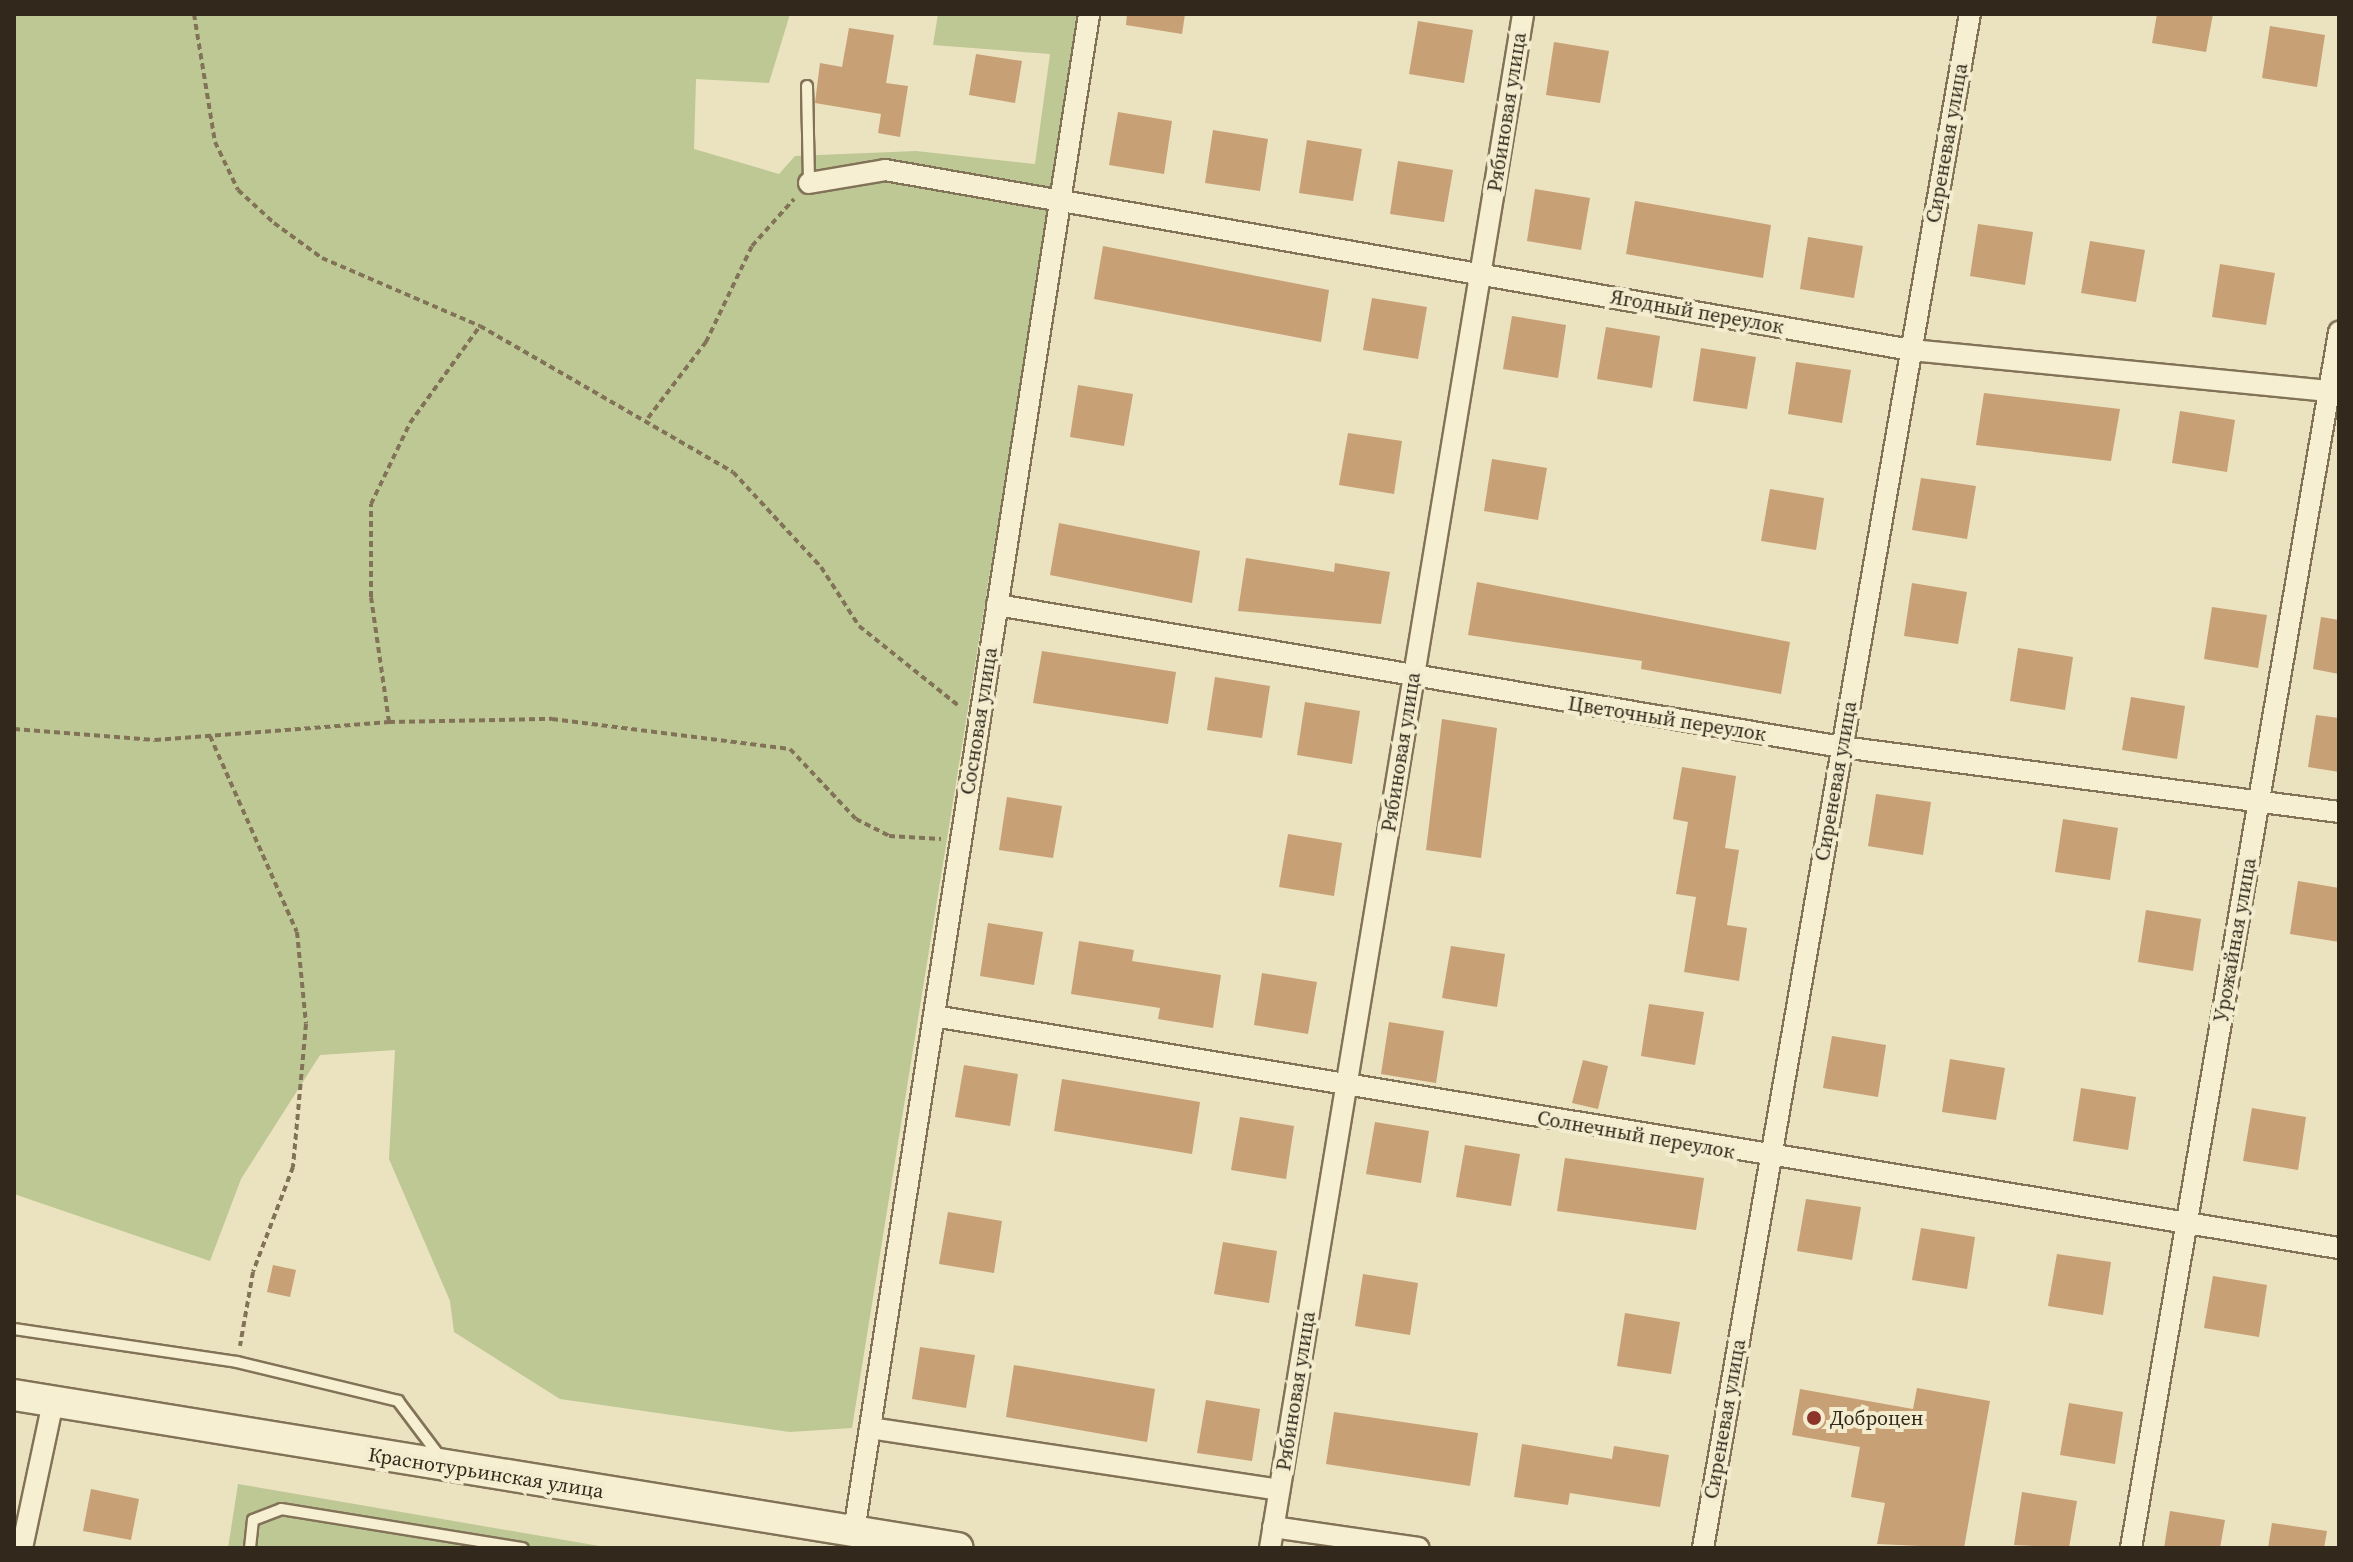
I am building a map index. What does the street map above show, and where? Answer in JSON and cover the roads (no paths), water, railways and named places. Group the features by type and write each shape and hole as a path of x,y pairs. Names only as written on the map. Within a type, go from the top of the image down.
{"main road":[{"name":"Краснотурьинская улица","path":"14,1395 958,1548"}],"street":[{"name":"Сосновая улица","path":"854,1531 1089,14"},
{"name":"Рябиновая улица","path":"1270,1548 1523,14"},
{"name":"Сиреневая улица","path":"1703,1548 1970,14"},
{"name":"Ягодный переулок","path":"809,183 885,170 1061,197 1911,350 2334,392"},
{"name":"Урожайная улица","path":"2131,1548 2259,797 2334,392 2339,332"},
{"name":"Цветочный переулок","path":"997,605 1842,747 2259,797 2339,812"},
{"name":"Солнечный переулок","path":"934,1016 1770,1158 2339,1248"},
{"path":"22,1548 53,1402"},
{"path":"870,1428 1279,1490"},
{"path":"1273,1527 1418,1548"}],"lane":[{"path":"807,86 809,183"},
{"path":"14,1329 237,1362 398,1401 447,1467"},
{"path":"250,1548 253,1520 281,1509 522,1548"}],"place":[{"name":"Доброцен","path":"1814,1418"}]}
